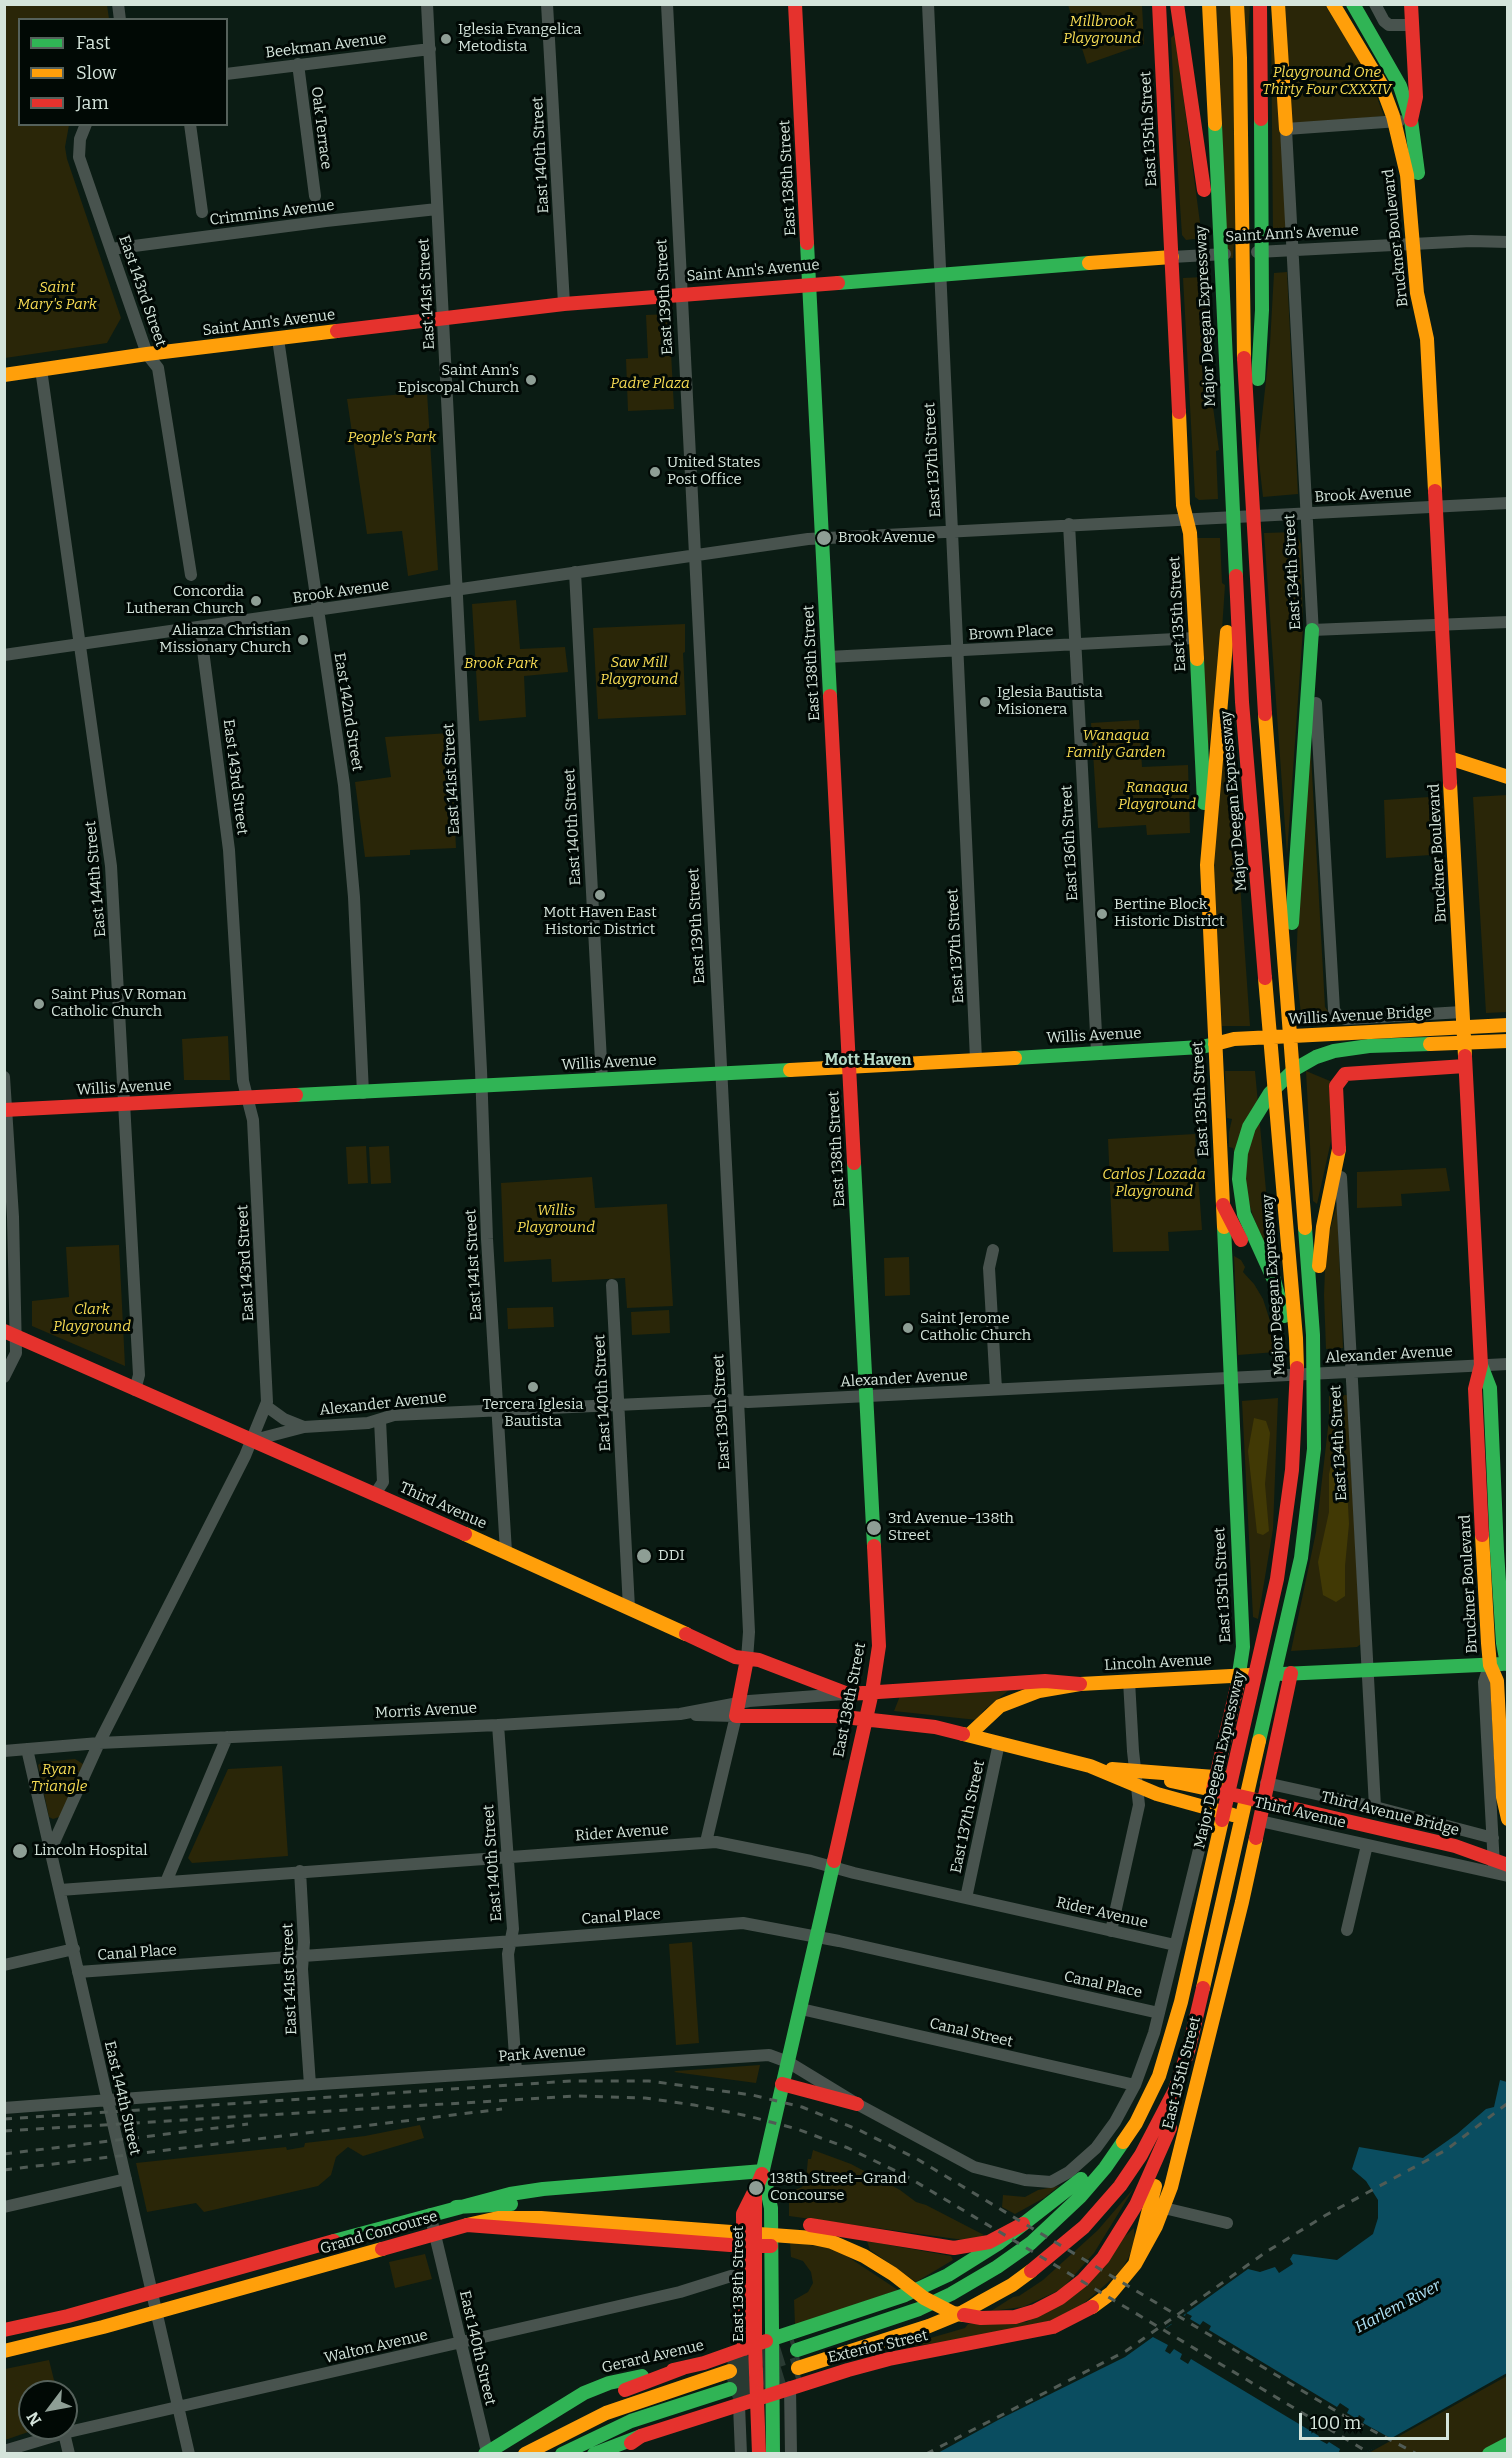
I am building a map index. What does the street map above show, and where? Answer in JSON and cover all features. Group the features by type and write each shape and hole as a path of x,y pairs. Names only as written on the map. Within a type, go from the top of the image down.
{"main road":[{"name":"East 138th Street","path":"759,2454 757,2398 750,2347 748,2246 755,2191 763,2171 801,2009 815,1936 872,1692 879,1635 795,4"},
{"name":"East 135th Street","path":"1159,4 1183,505 1190,533 1196,638 1243,1647 1240,1676 1209,1809"},
{"path":"1178,4 1213,236"},
{"path":"1209,4 1215,113 1216,188"},
{"path":"734,2218 792,2229 853,2250 883,2267 943,2309 981,2318 1015,2317 1035,2311 1060,2298 1076,2286 1103,2258 1125,2226 1162,2149 1177,2109 1184,2065 1289,1616 1308,1512 1315,1412 1312,1312 1287,1005 1244,389 1237,4"},
{"path":"1249,458 1257,382 1261,292 1260,4"},
{"path":"1278,4 1286,129"},
{"name":"Bruckner Boulevard","path":"1333,4 1381,84 1394,122 1430,292 1426,339 1481,1365 1475,1389 1490,1665"},
{"name":"Bruckner Boulevard","path":"1353,4 1396,76 1411,120 1420,244"},
{"path":"1411,4 1416,97 1411,120"},
{"path":"1196,19 1216,188"},
{"name":"Major Deegan Expressway","path":"797,2350 919,2309 982,2277 1031,2242 1054,2222 1093,2183 1116,2153 1144,2107 1172,2038 1270,1613 1288,1508 1294,1406 1286,1339 1242,702 1222,296 1213,236 1216,188"},
{"name":"Saint Ann's Avenue","path":"4,375 147,354 564,304 809,283 1172,257"},
{"path":"1207,865 1235,553"},
{"path":"1287,1005 1312,630"},
{"path":"1449,758 1508,777"},
{"name":"Willis Avenue Bridge","path":"1215,1044 1234,1039 1508,1025"},
{"path":"1294,1406 1289,1383 1286,1339 1278,1290 1253,1237 1241,1202 1239,1165 1246,1133 1257,1110 1278,1083 1302,1065 1323,1055 1357,1047 1508,1041"},
{"name":"Willis Avenue","path":"5,1110 721,1074 1201,1047 1215,1044"},
{"name":"East 134th Street","path":"1339,1149 1336,1086 1340,1078 1350,1072 1465,1066"},
{"path":"1312,1312 1321,1240 1339,1149"},
{"path":"1223,1205 1266,1291 1286,1339"},
{"name":"Third Avenue","path":"10,1333 506,1552 735,1657 759,1660 848,1694 1045,1681 1080,1684"},
{"name":"Bruckner Boulevard","path":"1481,1365 1490,1388 1497,1551 1503,1643 1507,1665"},
{"name":"East 139th Street","path":"737,1709 747,1659"},
{"path":"1490,1665 1497,1681 1503,1797 1508,1819"},
{"name":"Lincoln Avenue","path":"969,1735 992,1712 1014,1698 1080,1684 1507,1665"},
{"name":"East 135th Street","path":"1135,2264 1164,2208 1213,2021 1260,1821 1266,1783 1291,1673"},
{"path":"737,1709 864,1719"},
{"name":"Third Avenue","path":"864,1719 919,1724 969,1735 1137,1779 1157,1794 1260,1821"},
{"path":"1137,1779 1215,1783"},
{"name":"Third Avenue","path":"1215,1783 1266,1783"},
{"name":"Third Avenue Bridge","path":"1215,1783 1264,1800 1455,1846 1508,1865"},
{"path":"798,2368 944,2320 996,2295 1043,2263 1084,2227 1125,2178 1159,2123 1184,2065"},
{"path":"782,2084 857,2104"},
{"path":"1135,2264 1148,2220 1162,2149"},
{"path":"467,2225 498,2218 529,2217 722,2231 833,2227 954,2248 975,2246 989,2242 1023,2224 1116,2153"},
{"name":"East 138th Street","path":"763,2171 771,2208 773,2454"},
{"name":"Grand Concourse","path":"4,2330 60,2318 456,2207 534,2190 763,2171"},
{"path":"456,2207 535,2204 688,2215"},
{"name":"Gerard Avenue","path":"486,2453 584,2393 621,2380 682,2368 750,2347 891,2300 934,2283 987,2252 1023,2224"},
{"name":"Grand Concourse","path":"4,2351 156,2313 467,2225 771,2247"},
{"name":"Exterior Street","path":"617,2454 641,2436 790,2387 875,2362 1034,2332 1065,2322 1104,2299 1124,2280 1135,2264"},
{"path":"510,2454 517,2446 576,2411 682,2368"},
{"path":"525,2454 606,2413 730,2371"},
{"path":"562,2454 631,2421 730,2389"},
{"path":"594,2454 641,2436"},
{"path":"1490,2454 1508,2444"}],"street":[{"name":"East 141st Street","path":"428,4 497,1411 506,1552"},
{"name":"East 140th Street","path":"547,4 564,304"},
{"name":"East 139th Street","path":"666,4 738,1402 749,1632 747,1659"},
{"name":"East 137th Street","path":"928,4 941,273 944,399 976,1059"},
{"path":"1375,4 1384,21 1389,25 1412,25"},
{"name":"Beekman Avenue","path":"228,74 430,49"},
{"name":"Oak Terrace","path":"298,64 315,196"},
{"path":"1286,129 1411,120"},
{"name":"East 143rd Street","path":"85,126 80,139 79,157 147,354 158,369 191,575"},
{"path":"190,126 202,212"},
{"name":"East 134th Street","path":"1286,129 1332,1001 1336,1013 1346,1019 1462,1012"},
{"name":"Crimmins Avenue","path":"111,249 437,209"},
{"name":"Saint Ann's Avenue","path":"1172,257 1420,244 1508,242"},
{"name":"East 142nd Street","path":"278,339 350,841 363,1093"},
{"name":"East 144th Street","path":"41,369 111,866 139,1375 135,1390"},
{"name":"Brook Avenue","path":"4,655 822,538 1508,502"},
{"name":"East 136th Street","path":"1069,524 1096,1052"},
{"name":"East 140th Street","path":"575,572 602,1080"},
{"path":"1312,630 1508,622"},
{"name":"East 143rd Street","path":"50,1851 99,1743 245,1456 268,1397 253,1119 243,1081 229,850 200,627"},
{"name":"Brown Place","path":"828,657 1196,638"},
{"path":"1463,1037 1508,1035"},
{"path":"4,1077 13,1217 10,1333 16,1353 4,1377"},
{"name":"East 134th Street","path":"1339,1149 1375,1807"},
{"path":"993,1250 989,1268 996,1389"},
{"name":"East 140th Street","path":"612,1285 629,1608"},
{"name":"Alexander Avenue","path":"251,1440 266,1439 303,1427 368,1423 394,1415 738,1402 1508,1364"},
{"name":"Alexander Avenue","path":"266,1406 284,1419 303,1427"},
{"path":"375,1494 382,1482 380,1420"},
{"name":"Bruckner Boulevard","path":"1490,1665 1484,1683 1494,1874"},
{"path":"1111,1931 1138,1814 1129,1682"},
{"path":"737,1709 848,1694"},
{"name":"East 139th Street","path":"706,1842 737,1709"},
{"name":"Morris Avenue","path":"4,1751 99,1743 498,1725 737,1709"},
{"name":"East 140th Street","path":"498,1725 513,1929 508,1954 516,2071"},
{"path":"166,1882 227,1737"},
{"name":"East 137th Street","path":"966,1898 999,1743"},
{"name":"East 144th Street","path":"27,1749 189,2454"},
{"name":"Third Avenue","path":"1266,1783 1375,1807 1493,1838"},
{"name":"East 135th Street","path":"1051,2182 1070,2172 1096,2148 1115,2122 1135,2085 1159,2013 1209,1809"},
{"name":"Third Avenue","path":"1260,1821 1508,1876"},
{"name":"Rider Avenue","path":"60,1890 706,1842 733,1844 1175,1945"},
{"path":"1347,1930 1367,1845"},
{"name":"East 141st Street","path":"300,1872 304,1956 302,1969 310,2085"},
{"name":"Canal Place","path":"78,1972 743,1923 815,1936 1159,2013"},
{"path":"4,1965 74,1949"},
{"name":"Canal Street","path":"801,2009 1135,2085"},
{"name":"Park Avenue","path":"4,2108 108,2103 310,2085 770,2055 788,2062 857,2104 974,2167 1025,2180 1051,2182"},
{"path":"4,2207 125,2177"},
{"path":"1164,2208 1227,2223"},
{"name":"East 140th Street","path":"430,2214 486,2453"},
{"name":"Walton Avenue","path":"78,2430 669,2294 722,2278 749,2275"},
{"path":"790,2387 791,2454"},
{"path":"739,2405 741,2454"},
{"name":"Walton Avenue","path":"4,2451 41,2440"}],"green space":[{"name":"Saint Mary's Park","path":"4,5 107,5 109,18 18,18 18,126 69,126 65,147 67,159 121,318 107,343 5,358"},
{"name":"Millbrook Playground","path":"1068,5 1142,5 1144,44 1087,64"},
{"path":"1215,5 1250,5 1233,258 1227,258"},
{"name":"Playground One Thirty Four CXXXIV","path":"1281,5 1325,5 1367,71 1384,116 1291,125"},
{"path":"1271,19 1285,184 1286,234 1273,236"},
{"path":"1175,34 1202,238 1186,240 1182,235 1178,175 1171,38"},
{"path":"1287,272 1298,494 1263,497 1258,453 1270,344 1274,273"},
{"path":"1204,277 1213,407 1219,450 1216,451 1218,499 1199,500 1195,497 1183,278"},
{"name":"Padre Plaza","path":"669,314 674,409 628,411 626,359 648,358 646,315"},
{"name":"People's Park","path":"427,392 438,570 408,576 402,531 367,534 347,399"},
{"path":"1296,532 1301,544 1303,629 1287,855 1264,533"},
{"path":"1197,538 1220,538 1222,583 1225,585 1208,754"},
{"name":"Brook Park","path":"516,600 520,649 565,647 568,672 524,676 526,717 479,721 472,604"},
{"name":"Saw Mill Playground","path":"685,624 685,652 683,653 686,715 598,719 593,628"},
{"path":"1228,712 1250,1026 1222,1026 1212,826"},
{"name":"Ranaqua Playground","path":"1139,720 1142,767 1188,765 1190,833 1147,835 1146,825 1098,828 1091,723"},
{"path":"450,733 456,848 410,850 410,855 365,857 355,782 391,777 385,737"},
{"path":"1310,737 1325,1007 1330,1014 1312,1022 1302,1023 1296,970 1299,890"},
{"path":"1507,795 1507,1012 1486,1013 1473,797"},
{"path":"1429,797 1431,855 1386,858 1384,800"},
{"path":"228,1036 230,1080 184,1080 182,1039"},
{"path":"1225,1071 1255,1071 1271,1245 1265,1246 1252,1213 1233,1148 1229,1147 1232,1119 1227,1118"},
{"path":"1306,1071 1330,1081 1331,1141 1317,1204 1313,1201"},
{"name":"Carlos J Lozada Playground","path":"1195,1134 1202,1230 1168,1232 1169,1251 1113,1252 1108,1139"},
{"path":"366,1146 368,1183 348,1184 346,1147"},
{"path":"389,1146 391,1183 371,1184 369,1147"},
{"path":"1446,1168 1450,1191 1401,1194 1402,1206 1357,1208 1357,1172"},
{"name":"Willis Playground","path":"592,1177 595,1208 667,1204 673,1306 627,1308 625,1278 552,1282 551,1259 504,1262 501,1183"},
{"path":"1337,1204 1343,1348 1326,1349 1324,1295 1326,1244"},
{"name":"Clark Playground","path":"119,1245 125,1366 32,1326 32,1301 69,1297 66,1247"},
{"path":"1234,1256 1241,1260 1245,1267 1243,1272 1263,1299 1271,1324 1276,1352 1238,1355"},
{"path":"909,1257 910,1295 885,1296 884,1258"},
{"path":"553,1307 554,1327 508,1329 507,1308"},
{"path":"669,1310 670,1333 632,1335 631,1312"},
{"path":"1347,1395 1361,1644 1357,1647 1291,1651 1316,1532 1329,1419 1329,1396"},
{"path":"1278,1398 1273,1529 1258,1619 1253,1617 1242,1401"},
{"path":"1009,1690 983,1711 977,1720 894,1711 900,1696"},
{"name":"Ryan Triangle","path":"75,1759 83,1764 83,1769 62,1816 53,1819 49,1817 38,1765 42,1762"},
{"path":"282,1766 288,1856 192,1863 188,1858 228,1769"},
{"path":"692,1942 699,2043 676,2045 669,1944"},
{"path":"760,2065 756,2083 674,2072 676,2071"},
{"path":"420,2125 424,2138 363,2156 348,2147 336,2157 331,2175 318,2186 204,2212 196,2203 147,2212 136,2163 286,2147 287,2150 304,2147 305,2143 365,2136"},
{"path":"813,2150 851,2164 900,2190 916,2202 984,2235 971,2241 789,2216 789,2195 795,2194 795,2190 802,2187 806,2179 808,2159 811,2159"},
{"path":"1059,2186 1044,2198 1015,2214 1002,2207 1003,2195 1025,2197 1038,2190"},
{"path":"1134,2188 1094,2253 1062,2289 1023,2307 991,2311 1043,2280 1098,2230"},
{"path":"1134,2228 1135,2246 1120,2272 1083,2304 1054,2320 968,2339 896,2348 965,2328 968,2324 1027,2322"},
{"path":"867,2241 951,2256 953,2260 916,2282 870,2250"},
{"path":"790,2242 836,2249 898,2290 795,2325 794,2300 808,2292 813,2283 811,2272 803,2261 791,2257"},
{"path":"425,2254 432,2279 395,2288 389,2262"},
{"path":"49,2360 54,2380 18,2380 18,2436 5,2440 5,2369"},
{"path":"1507,2376 1507,2440 1483,2453 1367,2454"}],"shaded area":[{"path":"1254,1418 1266,1421 1270,1433 1265,1484 1269,1531 1263,1535 1257,1533 1248,1451"},
{"path":"1341,1456 1346,1469 1349,1524 1345,1596 1336,1602 1323,1595 1318,1562 1329,1512 1329,1474 1333,1457"}],"water":[{"name":"Harlem River","path":"1500,2080 1507,2082 1507,2373 1365,2453 936,2454 1000,2419 1125,2357 1248,2269 1260,2272 1275,2267 1279,2273 1293,2264 1290,2259 1293,2254 1337,2260 1373,2234 1378,2218 1378,2200 1366,2181 1352,2169 1359,2147 1423,2158 1457,2134 1486,2109 1494,2107"}],"pier":[{"path":"1186,2313 1192,2316 1190,2319 1200,2325 1203,2321 1211,2326 1209,2330 1337,2407 1340,2403 1349,2409 1347,2413 1357,2419 1359,2415 1365,2419 1363,2423 1392,2439 1365,2453 1341,2453 1340,2449 1329,2442 1327,2444 1318,2439 1319,2436 1191,2359 1188,2364 1180,2359 1182,2354 1174,2349 1170,2354 1165,2351 1168,2345 1151,2336 1163,2327 1166,2328 1172,2324 1169,2322 1181,2314 1185,2316"}],"tunnel":[{"path":"730,2371 797,2350"},
{"path":"730,2389 798,2368"}],"railway":[{"path":"4,2119 571,2081 649,2081 752,2095 802,2107 859,2130 917,2159 1341,2414 1417,2454"},
{"path":"4,2131 576,2096 645,2098 748,2116 797,2129 848,2148 906,2176 1371,2454"},
{"path":"926,2454 1126,2351 1266,2252 1326,2215 1446,2150 1508,2103"},
{"path":"4,2170 502,2109"},
{"path":"4,2154 248,2124"}],"traffic: fast":[{"path":"1353,4 1400,86 1411,120 1418,173"},
{"path":"1258,379 1262,310 1261,119"},
{"path":"1215,124 1236,576"},
{"path":"807,243 830,696"},
{"path":"838,283 1089,263"},
{"path":"1292,923 1312,630"},
{"path":"1197,659 1204,803"},
{"path":"1015,1058 1201,1047 1215,1044"},
{"path":"1284,1316 1274,1280 1244,1214 1239,1179 1241,1153 1249,1127 1270,1093 1295,1069 1316,1057 1334,1051 1369,1046 1430,1044"},
{"path":"296,1095 790,1070"},
{"path":"854,1163 874,1546"},
{"path":"1224,1227 1243,1647 1237,1687"},
{"path":"1259,1741 1301,1558 1314,1449 1313,1335 1305,1228"},
{"path":"1481,1365 1490,1388 1497,1551 1503,1643 1507,1664"},
{"path":"1282,1674 1502,1664"},
{"path":"762,2174 834,1861"},
{"path":"797,2350 919,2309 951,2294 997,2267 1031,2243 1080,2197 1105,2168 1123,2142"},
{"path":"763,2171 771,2208 773,2454"},
{"path":"334,2241 510,2194 543,2189 763,2171"},
{"path":"772,2339 905,2295 948,2275 999,2243 1081,2179"},
{"path":"456,2207 511,2204"},
{"path":"485,2454 584,2393 609,2383 642,2376"},
{"path":"562,2454 631,2421 730,2389"},
{"path":"594,2454 641,2436"},
{"path":"1489,2454 1508,2444"}],"traffic: slow":[{"path":"1209,4 1215,124"},
{"path":"1237,4 1240,58 1244,358"},
{"path":"1278,4 1286,129"},
{"path":"1333,4 1381,84 1393,116 1407,175 1417,293 1427,339 1435,491"},
{"path":"1089,263 1172,257"},
{"path":"4,375 147,354 337,331"},
{"path":"1179,412 1183,505 1190,533 1197,659"},
{"path":"1207,865 1227,632"},
{"path":"1265,714 1305,1228"},
{"path":"1449,758 1508,777"},
{"path":"1450,783 1465,1056"},
{"path":"1207,865 1224,1227"},
{"path":"1265,978 1297,1368"},
{"path":"1215,1044 1234,1039 1508,1025"},
{"path":"1430,1044 1508,1041"},
{"path":"790,1070 1015,1058"},
{"path":"1319,1266 1323,1227 1339,1149"},
{"path":"465,1534 686,1634"},
{"path":"1482,1535 1490,1665 1497,1681 1503,1797 1508,1819"},
{"path":"969,1735 1000,1706 1039,1691 1080,1684 1250,1675"},
{"path":"963,1734 1090,1766 1157,1794 1233,1815"},
{"path":"1203,1988 1259,1741"},
{"path":"1112,1769 1227,1778"},
{"path":"1171,1781 1213,1790 1210,1802"},
{"path":"1123,2142 1136,2123 1159,2076 1181,2002 1222,1820"},
{"path":"1092,2307 1111,2293 1135,2264 1156,2226 1171,2187 1256,1838"},
{"path":"1135,2264 1155,2186"},
{"path":"467,2225 498,2218 541,2218 813,2238 832,2242 864,2256 893,2274 924,2298 953,2313 964,2315"},
{"path":"4,2351 103,2327 382,2249"},
{"path":"798,2368 929,2326 963,2312 1012,2285 1031,2271"},
{"path":"525,2454 606,2413 730,2371"}],"traffic: jam":[{"path":"795,4 807,243"},
{"path":"1159,4 1179,412"},
{"path":"1177,4 1204,190"},
{"path":"1260,4 1261,119"},
{"path":"1411,4 1416,97 1411,120"},
{"path":"337,331 564,304 838,283"},
{"path":"1244,358 1265,714"},
{"path":"1435,491 1450,783"},
{"path":"1236,576 1242,702 1265,978"},
{"path":"830,696 854,1163"},
{"path":"1465,1056 1481,1365 1475,1389 1482,1535"},
{"path":"1339,1149 1336,1086 1345,1074 1465,1066"},
{"path":"4,1110 296,1095"},
{"path":"1223,1205 1241,1240"},
{"path":"4,1331 465,1534"},
{"path":"1222,1820 1277,1579 1292,1470 1297,1368"},
{"path":"834,1861 872,1692 879,1646 874,1546"},
{"path":"686,1634 735,1657 759,1660 848,1694 1045,1681 1080,1684"},
{"path":"747,1659 736,1716 835,1716 935,1727 963,1734"},
{"path":"1256,1838 1291,1673"},
{"path":"1237,1687 1213,1790 1455,1846 1508,1865"},
{"path":"1031,2271 1084,2227 1120,2186 1141,2155 1175,2090 1189,2048 1203,1988"},
{"path":"782,2084 857,2104"},
{"path":"964,2315 981,2318 1015,2317 1035,2311 1060,2298 1083,2280 1103,2258 1136,2205 1170,2128"},
{"path":"759,2454 755,2345 755,2191 762,2174"},
{"path":"744,2349 743,2214 753,2194"},
{"path":"810,2225 954,2248 989,2242 1023,2224"},
{"path":"382,2249 467,2225 730,2245 771,2246"},
{"path":"4,2330 68,2316 334,2241"},
{"path":"631,2443 641,2436 848,2370 889,2359 1053,2327 1092,2307"},
{"path":"673,2370 704,2363 766,2341"},
{"path":"625,2390 683,2368"}],"place":[{"name":"Iglesia Evangelica Metodista","path":"446,39"},
{"name":"Saint Ann's Episcopal Church","path":"531,380"},
{"name":"United States Post Office","path":"655,472"},
{"name":"Brook Avenue","path":"824,538"},
{"name":"Concordia Lutheran Church","path":"256,601"},
{"name":"Alianza Christian Missionary Church","path":"303,640"},
{"name":"Iglesia Bautista Misionera","path":"985,702"},
{"name":"Mott Haven East Historic District","path":"600,895"},
{"name":"Bertine Block Historic District","path":"1102,914"},
{"name":"Saint Pius V Roman Catholic Church","path":"39,1004"},
{"name":"Saint Jerome Catholic Church","path":"908,1328"},
{"name":"Tercera Iglesia Bautista","path":"533,1387"},
{"name":"3rd Avenue–138th Street","path":"874,1528"},
{"name":"DDI","path":"644,1556"},
{"name":"Lincoln Hospital","path":"20,1851"},
{"name":"138th Street–Grand Concourse","path":"756,2188"}],"district":[{"name":"Mott Haven","path":"868,1061"}],"park label":[{"name":"Wanaqua Family Garden","path":"1116,744"}]}
